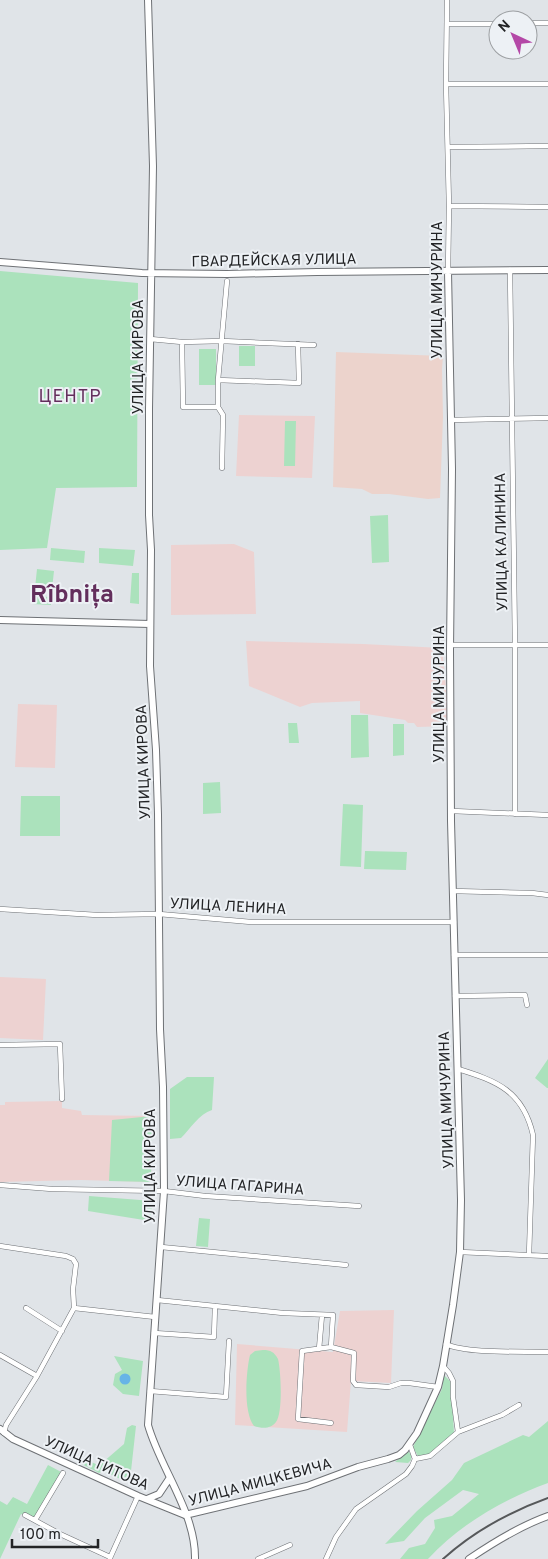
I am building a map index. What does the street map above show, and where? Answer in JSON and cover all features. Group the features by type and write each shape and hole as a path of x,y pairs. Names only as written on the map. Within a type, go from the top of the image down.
{"street":[{"name":"УЛИЦА КИРОВА","path":"148,0 153,166 150,273 150,666 158,805 164,1191 162,1247 148,1425 185,1515"},
{"name":"УЛИЦА МИЧУРИНА","path":"438,1387 443,1366 460,1252 461,1200 454,955 450,645 451,420 446,84 447,0"},
{"path":"446,24 488,24"},
{"path":"446,84 548,84"},
{"path":"448,146 548,146"},
{"path":"449,206 548,207"},
{"name":"ГВАРДЕЙСКАЯ УЛИЦА","path":"0,262 150,273 227,274 548,270"},
{"name":"УЛИЦА КАЛИНИНА","path":"510,270 515,645 515,814"},
{"path":"222,468 223,414 218,407 218,380 227,281"},
{"path":"150,339 182,342 222,341 314,345"},
{"path":"182,342 183,407 218,407"},
{"path":"218,380 298,383 298,344"},
{"path":"451,420 548,418"},
{"path":"0,620 150,624"},
{"path":"450,645 548,645"},
{"path":"452,811 548,815"},
{"path":"453,891 548,895"},
{"name":"УЛИЦА ЛЕНИНА","path":"0,909 97,915 159,914 250,922 454,922"},
{"path":"454,955 548,955"},
{"path":"455,996 525,995 527,1005"},
{"path":"0,1045 60,1044 62,1099"},
{"path":"458,1069 492,1080 504,1088 514,1097 529,1119 533,1135 530,1255"},
{"name":"УЛИЦА ГАГАРИНА","path":"0,1184 52,1189 164,1191 203,1196 359,1206"},
{"path":"0,1246 66,1256 73,1259 76,1264 73,1289 74,1308 37,1376 2,1431"},
{"path":"162,1247 346,1265"},
{"path":"460,1252 548,1256"},
{"path":"157,1300 333,1315 332,1348"},
{"path":"154,1333 214,1337 215,1306"},
{"path":"26,1308 62,1331"},
{"path":"74,1308 155,1317"},
{"path":"319,1349 322,1315"},
{"path":"150,1391 226,1397 229,1341"},
{"path":"446,1344 472,1350 548,1352"},
{"path":"326,1559 336,1537 356,1509 406,1474 412,1466 415,1459 410,1445 438,1387 409,1383 401,1383 390,1387 356,1385 353,1381 354,1353 332,1348 302,1352 298,1420 331,1423"},
{"path":"0,1355 37,1376"},
{"path":"443,1366 453,1381 453,1397 458,1432"},
{"path":"415,1459 430,1456 458,1432 502,1415 519,1405"},
{"name":"УЛИЦА ТИТОВА","path":"2,1431 13,1439 138,1496 185,1515"},
{"name":"УЛИЦА МИЦКЕВИЧА","path":"195,1559 192,1533 185,1515 307,1486 358,1467 399,1455 410,1445"},
{"path":"35,1520 63,1473"},
{"path":"148,1499 159,1494 169,1479"},
{"path":"25,1515 110,1558 138,1496"},
{"path":"469,1559 492,1543 533,1521 548,1516"},
{"path":"258,1559 290,1545"}],"shaded area":[{"path":"336,352 443,356 440,498 428,499 389,494 372,494 362,489 333,487"},
{"path":"239,415 315,416 312,478 236,476"},
{"path":"234,544 254,552 256,614 171,615 171,545"},
{"path":"246,641 442,648 450,726 417,727 414,723 408,723 405,720 360,713 360,701 312,703 300,707 249,686"},
{"path":"18,704 57,705 55,768 15,767"},
{"path":"0,977 46,979 43,1040 0,1038"},
{"path":"62,1101 62,1108 81,1111 82,1115 152,1116 151,1182 81,1180 0,1182 0,1105 5,1105 5,1102"},
{"path":"394,1310 391,1383 351,1381 347,1432 235,1425 237,1344 333,1352 340,1311"}],"green space":[{"path":"0,271 138,283 137,487 56,488 47,548 0,550"},
{"path":"239,346 255,346 255,366 239,366"},
{"path":"199,349 216,349 216,385 199,385"},
{"path":"285,421 296,421 295,466 284,466"},
{"path":"388,515 389,562 372,563 370,516"},
{"path":"51,548 85,551 84,563 50,560"},
{"path":"99,548 135,550 133,566 99,563"},
{"path":"37,569 54,571 52,589 35,588"},
{"path":"132,573 139,573 139,604 130,603"},
{"path":"34,596 51,597 51,605 32,604"},
{"path":"351,715 368,715 369,757 351,758"},
{"path":"288,723 297,723 299,743 289,743"},
{"path":"393,724 404,724 404,755 393,756"},
{"path":"220,782 221,813 203,814 203,783"},
{"path":"21,796 60,796 60,836 20,836"},
{"path":"343,804 363,805 361,867 340,866"},
{"path":"365,851 407,852 406,870 364,869"},
{"path":"548,1059 548,1088 547,1088 535,1078"},
{"path":"187,1077 214,1077 212,1110 199,1118 181,1138 170,1139 170,1089"},
{"path":"152,1116 151,1182 109,1181 112,1120"},
{"path":"89,1196 153,1201 150,1221 88,1211"},
{"path":"199,1218 210,1219 208,1247 196,1246"},
{"path":"255,1351 272,1352 278,1359 281,1382 278,1417 274,1425 265,1428 254,1426 248,1411 246,1392 250,1355"},
{"path":"114,1356 143,1361 139,1396 123,1394 113,1385 115,1374 122,1370"},
{"path":"444,1375 451,1382 454,1433 429,1456 419,1458 413,1447 442,1389"},
{"path":"548,1421 548,1483 499,1505 468,1524 428,1559 400,1559 409,1548 425,1544 435,1528 434,1520 452,1516 479,1494 463,1490 425,1518 404,1541 385,1544 417,1511 452,1480 464,1463 523,1435 529,1437"},
{"path":"132,1425 136,1426 130,1480 127,1482 103,1471 99,1473 78,1462 82,1458 98,1465 102,1463 124,1444 127,1428"},
{"path":"408,1451 411,1455 411,1460 408,1463 395,1462"},
{"path":"48,1465 63,1473 35,1520 21,1514 0,1559 0,1501 7,1505 13,1497 27,1504"}],"water":[{"path":"125,1373 131,1379 125,1385 119,1379"}],"railway":[{"path":"443,1559 492,1523 548,1498"}],"district":[{"name":"ЦЕНТР","path":"70,396"},
{"name":"Rîbnița","path":"72,593"}]}
